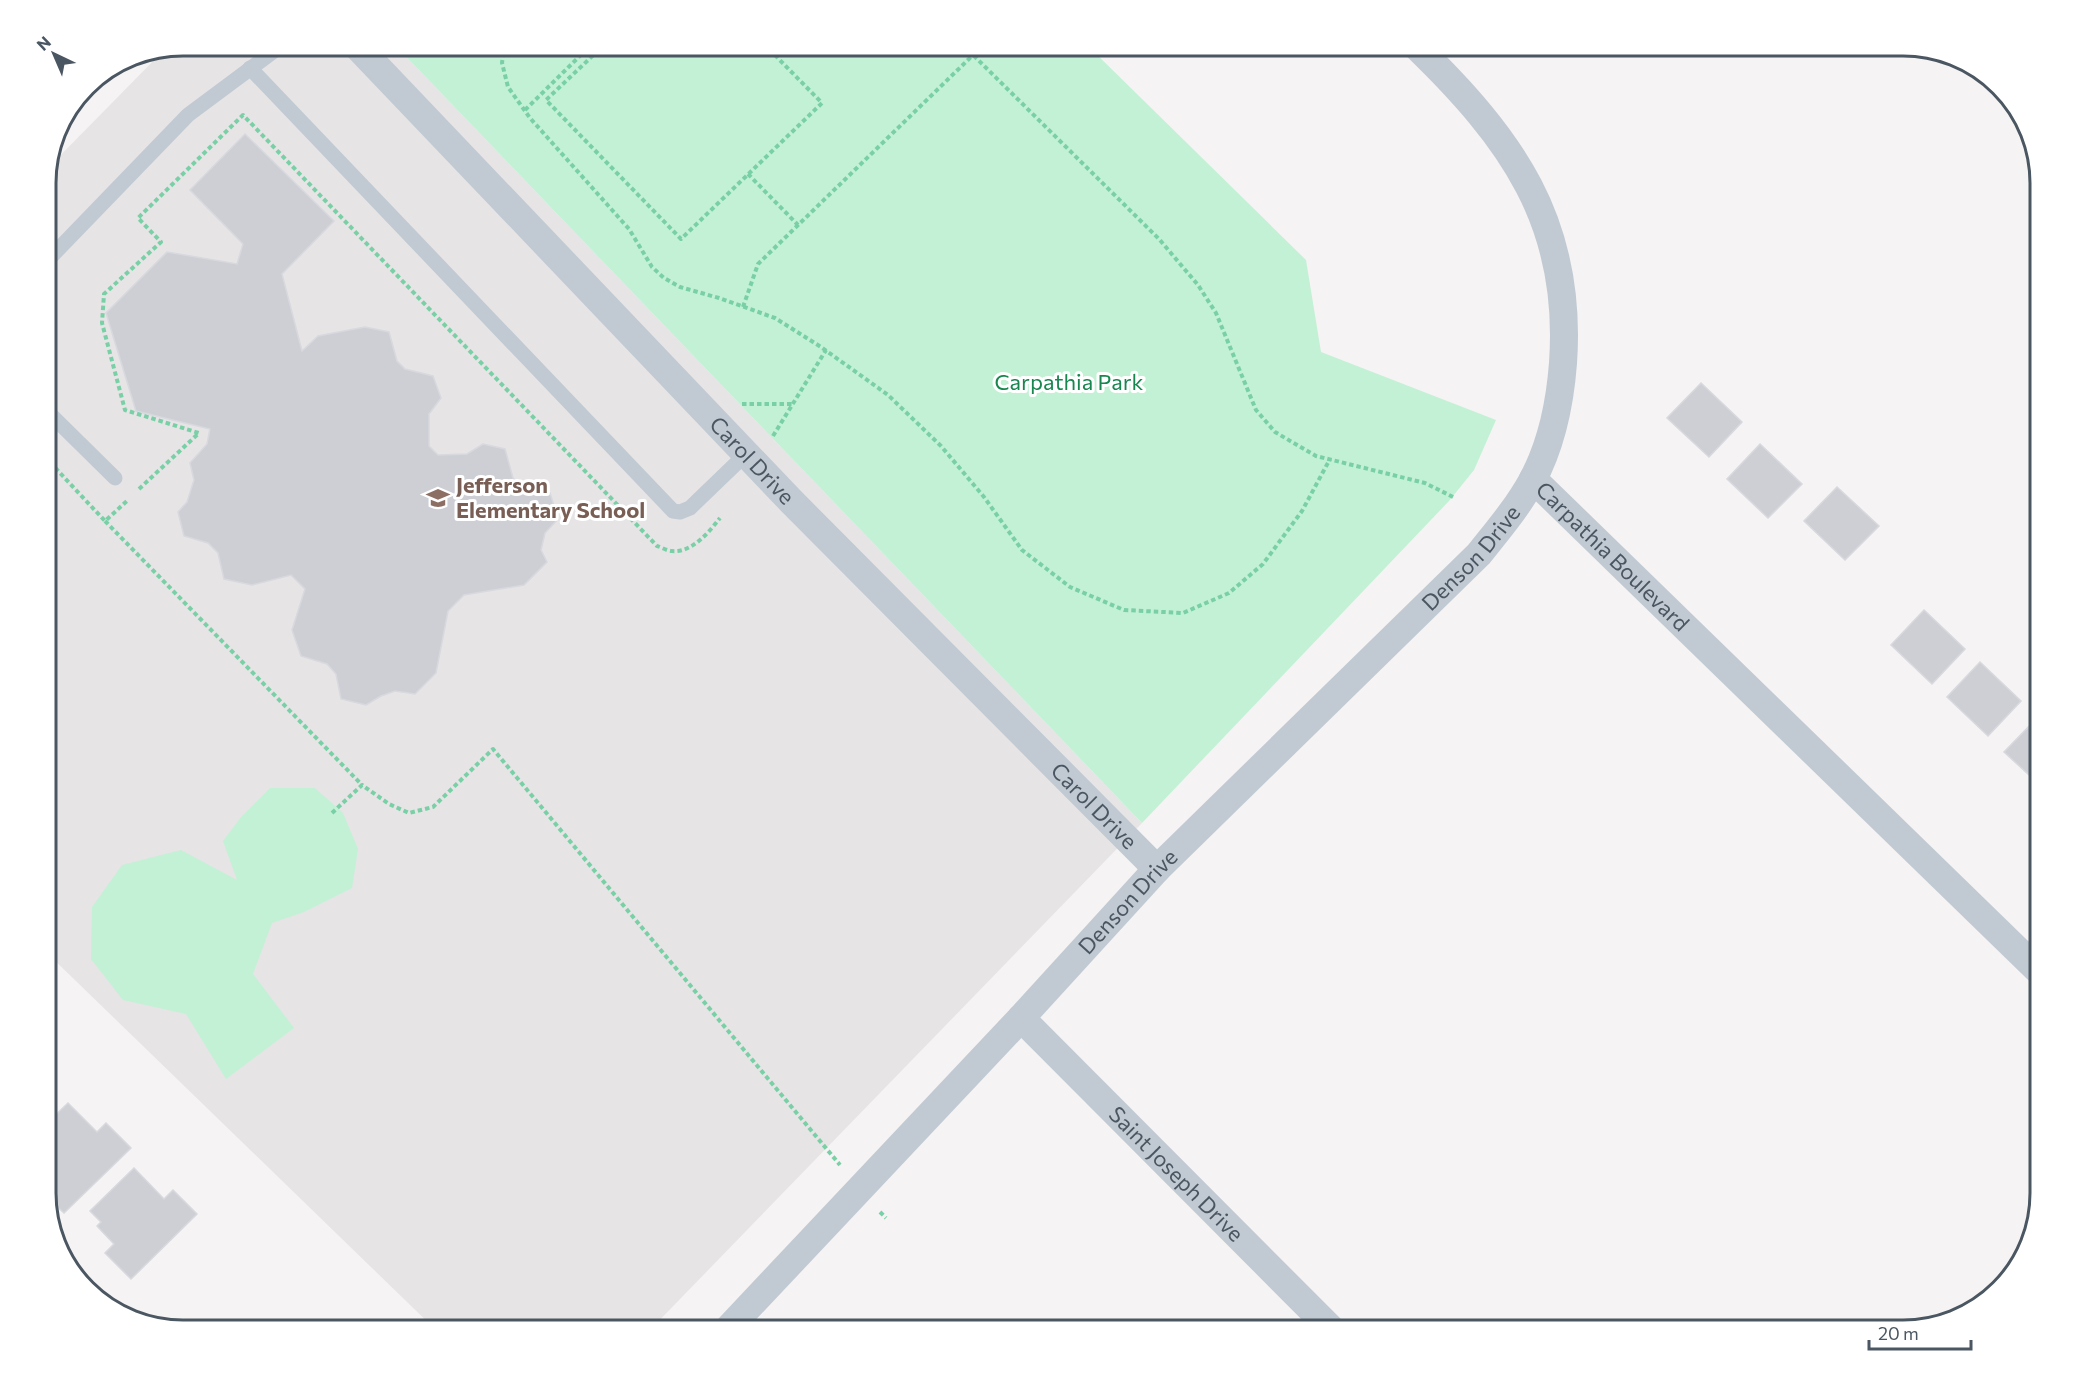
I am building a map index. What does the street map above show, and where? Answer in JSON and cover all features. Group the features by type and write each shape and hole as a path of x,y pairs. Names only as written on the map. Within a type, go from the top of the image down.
{"street":[{"name":"Carol Drive","path":"367,56 791,501 1157,869"},
{"name":"Carpathia Boulevard","path":"1426,56 1459,88 1504,144 1524,176 1543,214 1556,256 1564,312 1561,397 1550,437 1533,479 2030,962"},
{"name":"Denson Drive","path":"736,1320 1021,1018 1157,869 1479,554 1513,512 1533,479"},
{"name":"Saint Joseph Drive","path":"1021,1018 1322,1320"}],"lane":[{"path":"56,252 188,115 267,56"},
{"path":"250,68 673,511 680,512 690,508 752,460"},
{"path":"56,420 115,478"}],"path":[{"path":"503,56 502,63 508,87 525,110 630,229 652,267 664,278 680,287 775,318 826,350 888,395 941,446 984,497 1022,550 1070,587 1124,610 1183,613 1229,593 1263,564 1302,510 1330,459"},
{"path":"525,110 580,56"},
{"path":"592,56 546,100 681,239 822,103 776,56"},
{"path":"743,307 758,264 971,56"},
{"path":"975,56 1159,239 1198,285 1216,313 1256,410 1275,432 1316,456 1425,483 1455,498"},
{"path":"105,520 199,433 125,410 102,323 104,294 161,243 138,218 243,115 657,546 672,551 688,547 708,534 725,510"},
{"path":"748,174 798,225"},
{"path":"752,460 769,442 826,350"},
{"path":"714,420 731,404 792,404"},
{"path":"56,469 362,785 389,804 409,813 433,807 493,749 833,1155 858,1191 886,1218"},
{"path":"332,813 362,785"}],"shaded area":[{"name":"Jefferson Elementary School","path":"174,56 406,56 1142,823 660,1320 426,1320 56,962 56,174 58,157 156,58"}],"green space":[{"name":"Carpathia Park","path":"406,56 1098,56 1306,260 1321,352 1496,420 1474,470 1449,501 1142,823"},
{"path":"270,788 315,788 343,813 358,849 352,888 304,912 272,923 253,974 294,1028 226,1079 186,1014 123,1000 91,959 92,907 122,865 181,850 237,880 223,841 241,817"}],"building":[{"path":"245,134 334,221 282,274 302,351 318,336 365,327 389,332 397,361 405,369 433,376 441,398 429,414 429,446 438,455 467,454 483,444 505,449 513,478 521,486 550,493 558,519 545,533 541,550 547,562 524,585 464,595 448,611 436,673 415,694 395,691 366,705 341,699 336,674 327,664 301,656 292,630 305,589 291,575 252,585 224,579 218,553 208,543 184,536 178,512 187,502 194,480 190,463 207,444 210,429 136,411 106,313 167,252 237,264 243,244 190,190"},
{"path":"1701,383 1742,422 1709,457 1667,418"},
{"path":"1760,444 1802,484 1768,518 1727,479"},
{"path":"1837,487 1879,526 1845,560 1804,521"},
{"path":"1924,610 1965,649 1932,684 1891,645"},
{"path":"1980,662 2021,701 1988,736 1947,697"},
{"path":"2030,725 2030,776 2004,752"},
{"path":"68,1103 97,1132 106,1123 131,1148 64,1213 56,1206 56,1202 56,1114"},
{"path":"134,1168 164,1199 173,1190 197,1214 131,1279 105,1253 114,1244 97,1226 101,1222 90,1211"}],"place":[{"name":"Jefferson Elementary School","path":"438,498"}]}
